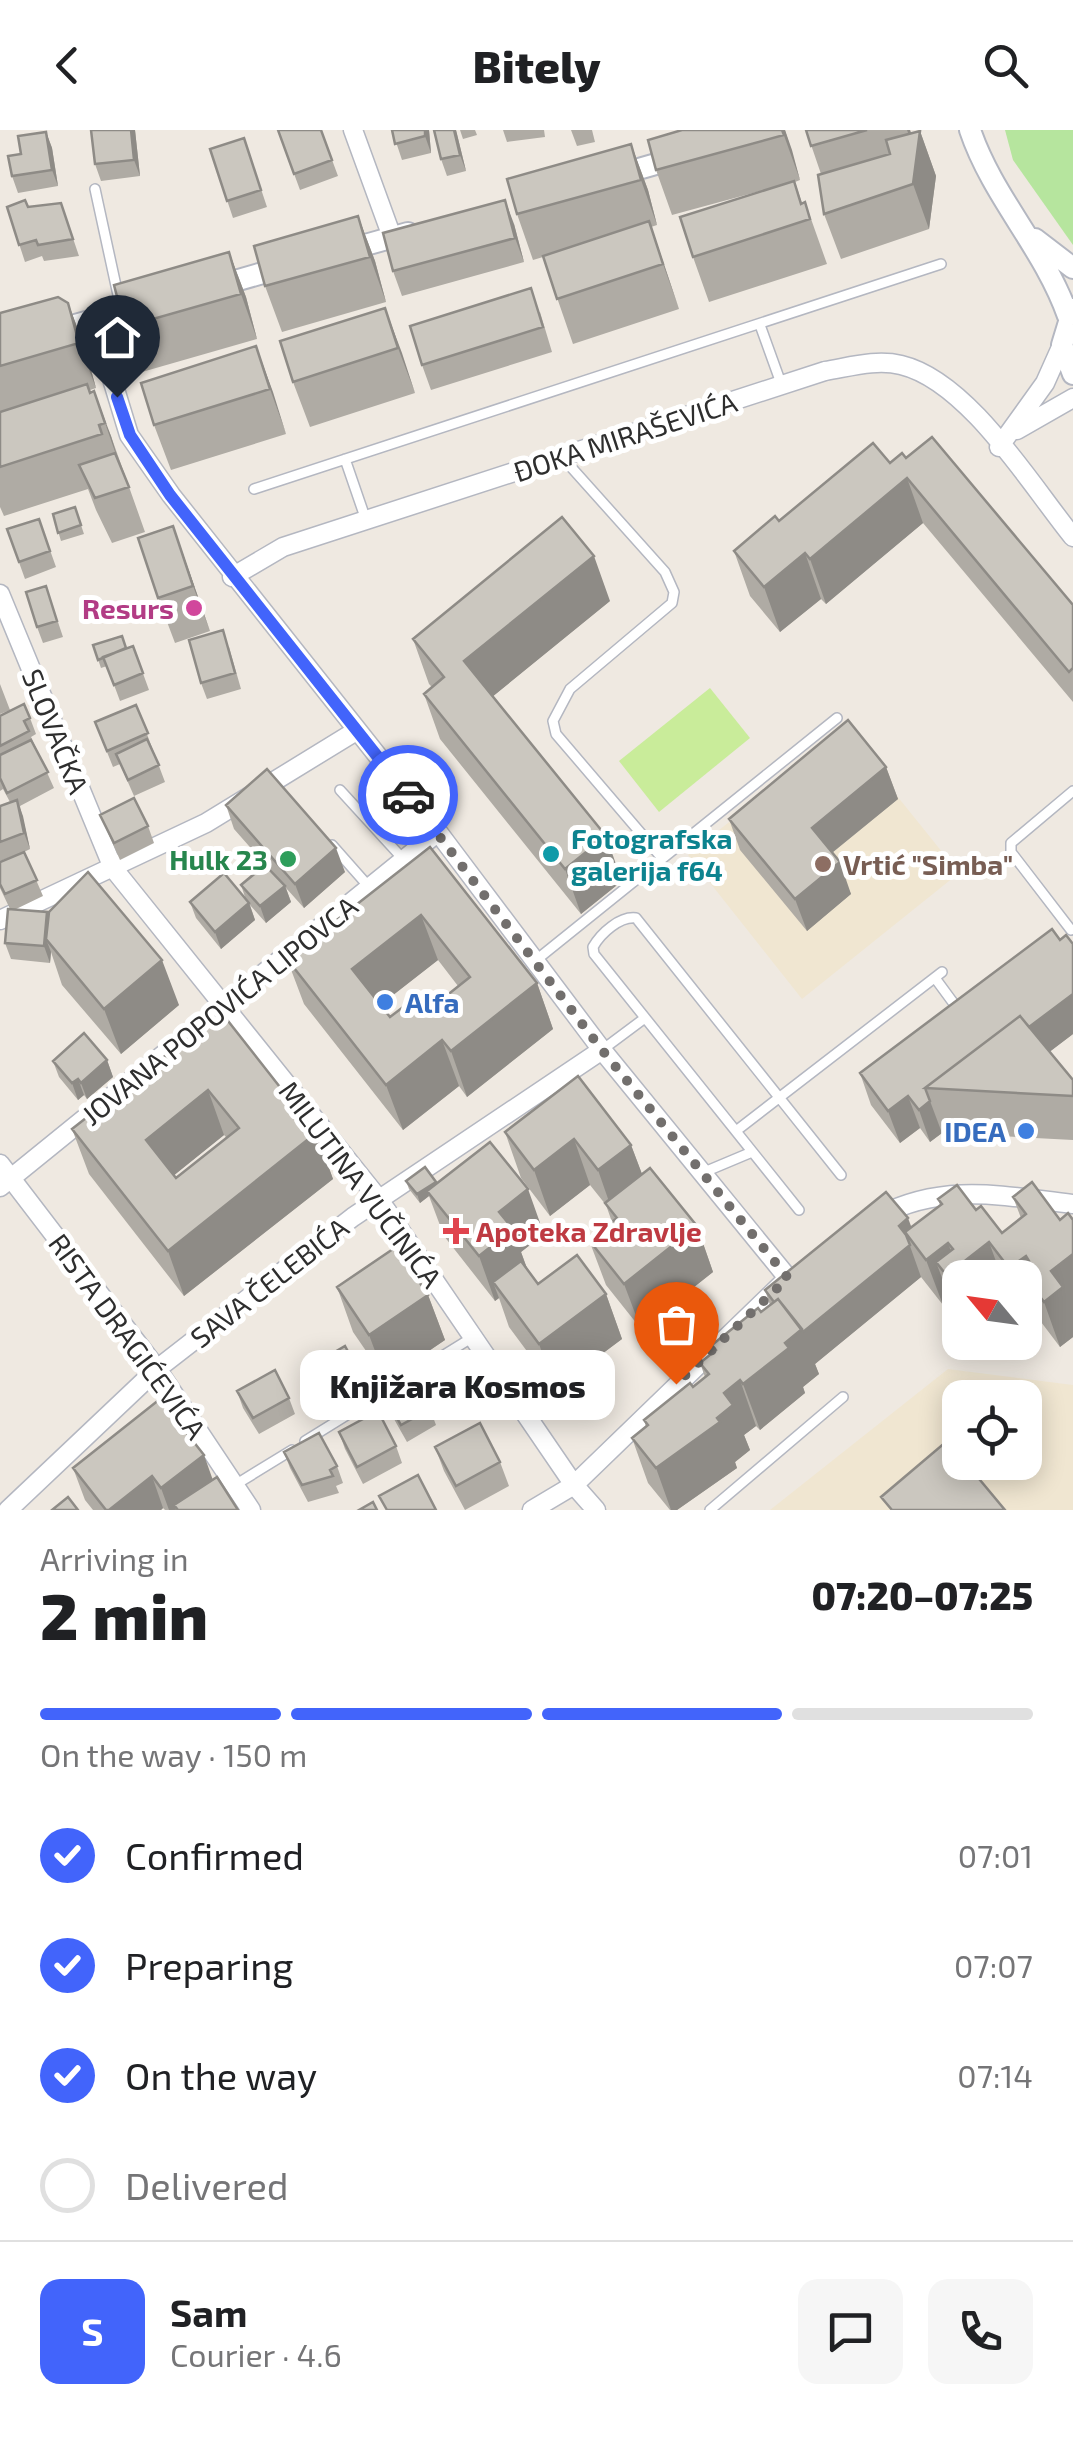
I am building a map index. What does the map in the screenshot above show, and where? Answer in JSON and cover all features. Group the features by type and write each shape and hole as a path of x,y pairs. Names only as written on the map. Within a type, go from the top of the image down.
{"street":[{"path":"353,130 392,237"},
{"path":"970,130 990,183 1029,235 1070,313 1062,346 1045,383 1006,440"},
{"path":"596,180 705,150"},
{"path":"0,346 430,227"},
{"path":"1029,235 1073,268"},
{"path":"94,320 130,435 232,577 438,832 602,1050 788,1278"},
{"path":"1062,346 1073,374"},
{"name":"ĐOKA MIRAŠEVIĆA","path":"232,577 270,552 838,368 898,364 946,384 1006,440 1073,537"},
{"path":"1006,440 1073,398"},
{"name":"SLOVAČKA","path":"0,594 113,868"},
{"path":"1,918 206,824 356,731"},
{"name":"JOVANA POPOVIĆA LIPOVCA","path":"4,1176 224,1007 438,832"},
{"name":"MILUTINA VUČINIĆA","path":"113,868 378,1198 574,1485 596,1510"},
{"name":"SAVA ČELEBIĆA","path":"8,1510 157,1370 378,1198 602,1050"},
{"name":"RISTA DRAGIĆEVIĆA","path":"4,1176 157,1370 252,1510"},
{"path":"863,1226 906,1202 940,1193 1073,1204"},
{"path":"532,1510 574,1485 809,1262"}],"lane":[{"path":"95,189 122,312"},
{"path":"254,489 941,264"},
{"path":"760,325 782,386"},
{"path":"562,457 666,572 674,592 672,603 570,689 553,721 556,734 662,858"},
{"path":"345,459 366,520"},
{"path":"535,961 837,718"},
{"path":"340,790 404,860"},
{"path":"1071,930 1010,852 1017,836 1073,790"},
{"path":"323,834 370,888"},
{"path":"799,1210 592,950 600,937 629,917 636,918 841,1176"},
{"path":"736,1131 938,976 970,1026"},
{"path":"602,1050 645,1018"},
{"path":"702,1173 752,1152"},
{"path":"234,1485 473,1337"},
{"path":"710,1510 843,1397"}],"shaded area":[{"name":"Vrtić \"Simba\"","path":"844,730 959,873 802,999 688,855"},
{"path":"948,1369 1034,1380 942,1380 942,1480 1042,1480 1042,1381 1073,1385 1073,1510 770,1510"}],"green space":[{"path":"1005,130 1073,130 1073,245 1013,160"},
{"path":"710,688 750,738 659,812 619,761"}],"building":[{"path":"91,130 131,130 134,160 95,164"},
{"path":"278,130 321,130 332,160 294,174"},
{"path":"392,130 425,130 425,136 395,144"},
{"path":"434,130 454,130 460,155 441,159"},
{"path":"682,130 782,130 784,135 656,170 648,140"},
{"path":"806,130 867,130 811,146"},
{"path":"920,131 913,184 824,214 818,175 890,154 886,140"},
{"path":"46,132 52,170 12,176 8,156 21,154 18,136"},
{"path":"244,138 261,190 227,201 210,149"},
{"path":"631,144 641,180 517,214 507,179"},
{"path":"794,181 810,219 693,257 680,217"},
{"path":"25,200 28,207 61,203 73,239 38,245 36,240 19,245 7,207"},
{"path":"505,200 515,238 393,271 383,233"},
{"path":"358,216 370,257 265,286 254,246"},
{"path":"649,221 663,264 557,299 543,256"},
{"path":"229,252 241,294 125,327 114,285"},
{"path":"531,288 543,327 422,365 410,326"},
{"path":"58,297 68,303 79,343 0,366 0,313"},
{"path":"385,308 398,348 293,382 280,341"},
{"path":"256,346 270,389 154,425 141,383"},
{"path":"87,384 90,393 94,391 105,423 99,425 102,434 0,467 0,412"},
{"path":"932,437 1073,605 1073,668 1069,672 907,478 810,559 805,553 764,587 734,551 775,516 779,521 873,443 890,463 902,453 906,458"},
{"path":"115,453 129,487 95,498 79,465"},
{"path":"75,507 81,525 58,533 53,514"},
{"path":"562,517 594,556 464,661 606,836 565,869 424,694 444,677 413,639"},
{"path":"39,519 50,551 19,562 7,529"},
{"path":"173,526 193,586 158,598 138,538"},
{"path":"46,586 57,621 37,627 26,592"},
{"path":"223,630 235,673 201,683 189,640"},
{"path":"122,636 126,648 98,660 93,645"},
{"path":"133,646 143,673 114,685 103,657"},
{"path":"24,704 30,718 24,721 29,731 0,746 0,716"},
{"path":"136,705 148,733 107,751 95,722"},
{"path":"848,720 886,767 812,828 840,862 795,899 729,819"},
{"path":"147,739 159,765 128,780 116,754"},
{"path":"31,740 48,772 7,793 0,778 0,755"},
{"path":"267,769 336,848 295,884 226,805"},
{"path":"134,798 148,826 114,843 100,815"},
{"path":"17,800 24,833 0,842 0,806"},
{"path":"430,847 537,983 451,1051 442,1040 386,1085 287,959","holes":["421,915 470,977 426,1012 415,998 390,1017 352,969"]},
{"path":"24,852 37,880 5,894 0,884 0,862"},
{"path":"265,865 285,886 260,906 241,885"},
{"path":"88,872 162,960 104,1009 46,939 49,912"},
{"path":"224,873 249,903 215,932 190,902"},
{"path":"8,909 47,912 44,946 5,943"},
{"path":"1052,929 1060,940 1066,935 1073,944 1073,994 1029,1027 1020,1016 925,1088 930,1101 919,1110 908,1096 888,1111 860,1073"},
{"path":"221,1012 316,1133 168,1251 72,1129","holes":["208,1090 239,1128 176,1178 146,1140"]},
{"path":"1020,1016 1073,1080 1073,1096 925,1088"},
{"path":"84,1033 107,1060 81,1083 78,1079 72,1083 53,1061"},
{"path":"578,1076 631,1145 598,1170 574,1139 534,1170 505,1132"},
{"path":"490,1142 528,1189 499,1212 513,1229 479,1256 427,1191"},
{"path":"425,1167 436,1182 417,1194 406,1181"},
{"path":"650,1168 697,1226 624,1284 589,1240 617,1218 605,1203"},
{"path":"1032,1182 1060,1220 1068,1213 1073,1220 1073,1254 1051,1271 1063,1287 1044,1302 1042,1260 1028,1260 1026,1256 1003,1260 989,1242 966,1260 942,1260 942,1270 936,1262 953,1249 948,1243 926,1260 905,1232 942,1204 938,1199 957,1185 976,1210 981,1206 1002,1233 1026,1214 1013,1197"},
{"path":"886,1192 908,1218 899,1226 910,1245 803,1332 778,1299 774,1302 765,1290"},
{"path":"396,1247 428,1295 369,1335 337,1287"},
{"path":"577,1255 606,1294 539,1344 493,1282 521,1261 538,1284"},
{"path":"778,1299 802,1329 785,1343 789,1348 743,1384 740,1380 724,1393 733,1405 717,1418 720,1422 656,1468 632,1438 648,1425 644,1420 690,1383 693,1387 709,1374 700,1363 716,1350 712,1345 758,1308 761,1312"},
{"path":"345,1346 358,1370 320,1393 306,1369"},
{"path":"465,1352 483,1385 453,1401 436,1368"},
{"path":"275,1370 289,1398 253,1418 237,1391"},
{"path":"413,1379 430,1409 401,1425 384,1395"},
{"path":"160,1399 204,1455 161,1488 152,1476 106,1510 73,1468"},
{"path":"378,1411 396,1446 357,1467 339,1432"},
{"path":"480,1423 500,1462 456,1486 435,1447"},
{"path":"319,1433 337,1466 330,1470 333,1476 302,1485 284,1452"},
{"path":"942,1445 942,1480 980,1480 1005,1510 892,1510 881,1497"},
{"path":"418,1475 436,1510 387,1510 379,1496"},
{"path":"217,1477 238,1510 178,1510 174,1505"},
{"path":"68,1497 78,1510 52,1510"},
{"path":"373,1502 377,1510 359,1510"}],"way so far":[{"path":"408,795 602,1050 788,1278 676,1384"}],"place":[{"name":"Resurs","path":"194,608"},
{"name":"Fotografska galerija f64","path":"551,854"},
{"name":"Hulk 23","path":"288,859"},
{"name":"Vrtić \"Simba\"","path":"823,864"},
{"name":"Alfa","path":"385,1002"},
{"name":"IDEA","path":"1026,1131"},
{"name":"Apoteka Zdravlje","path":"456,1231"},
{"name":"Knjižara Kosmos","path":"676,1384"}],"route":[{"path":"117,397 130,435 170,495 408,795"}]}
